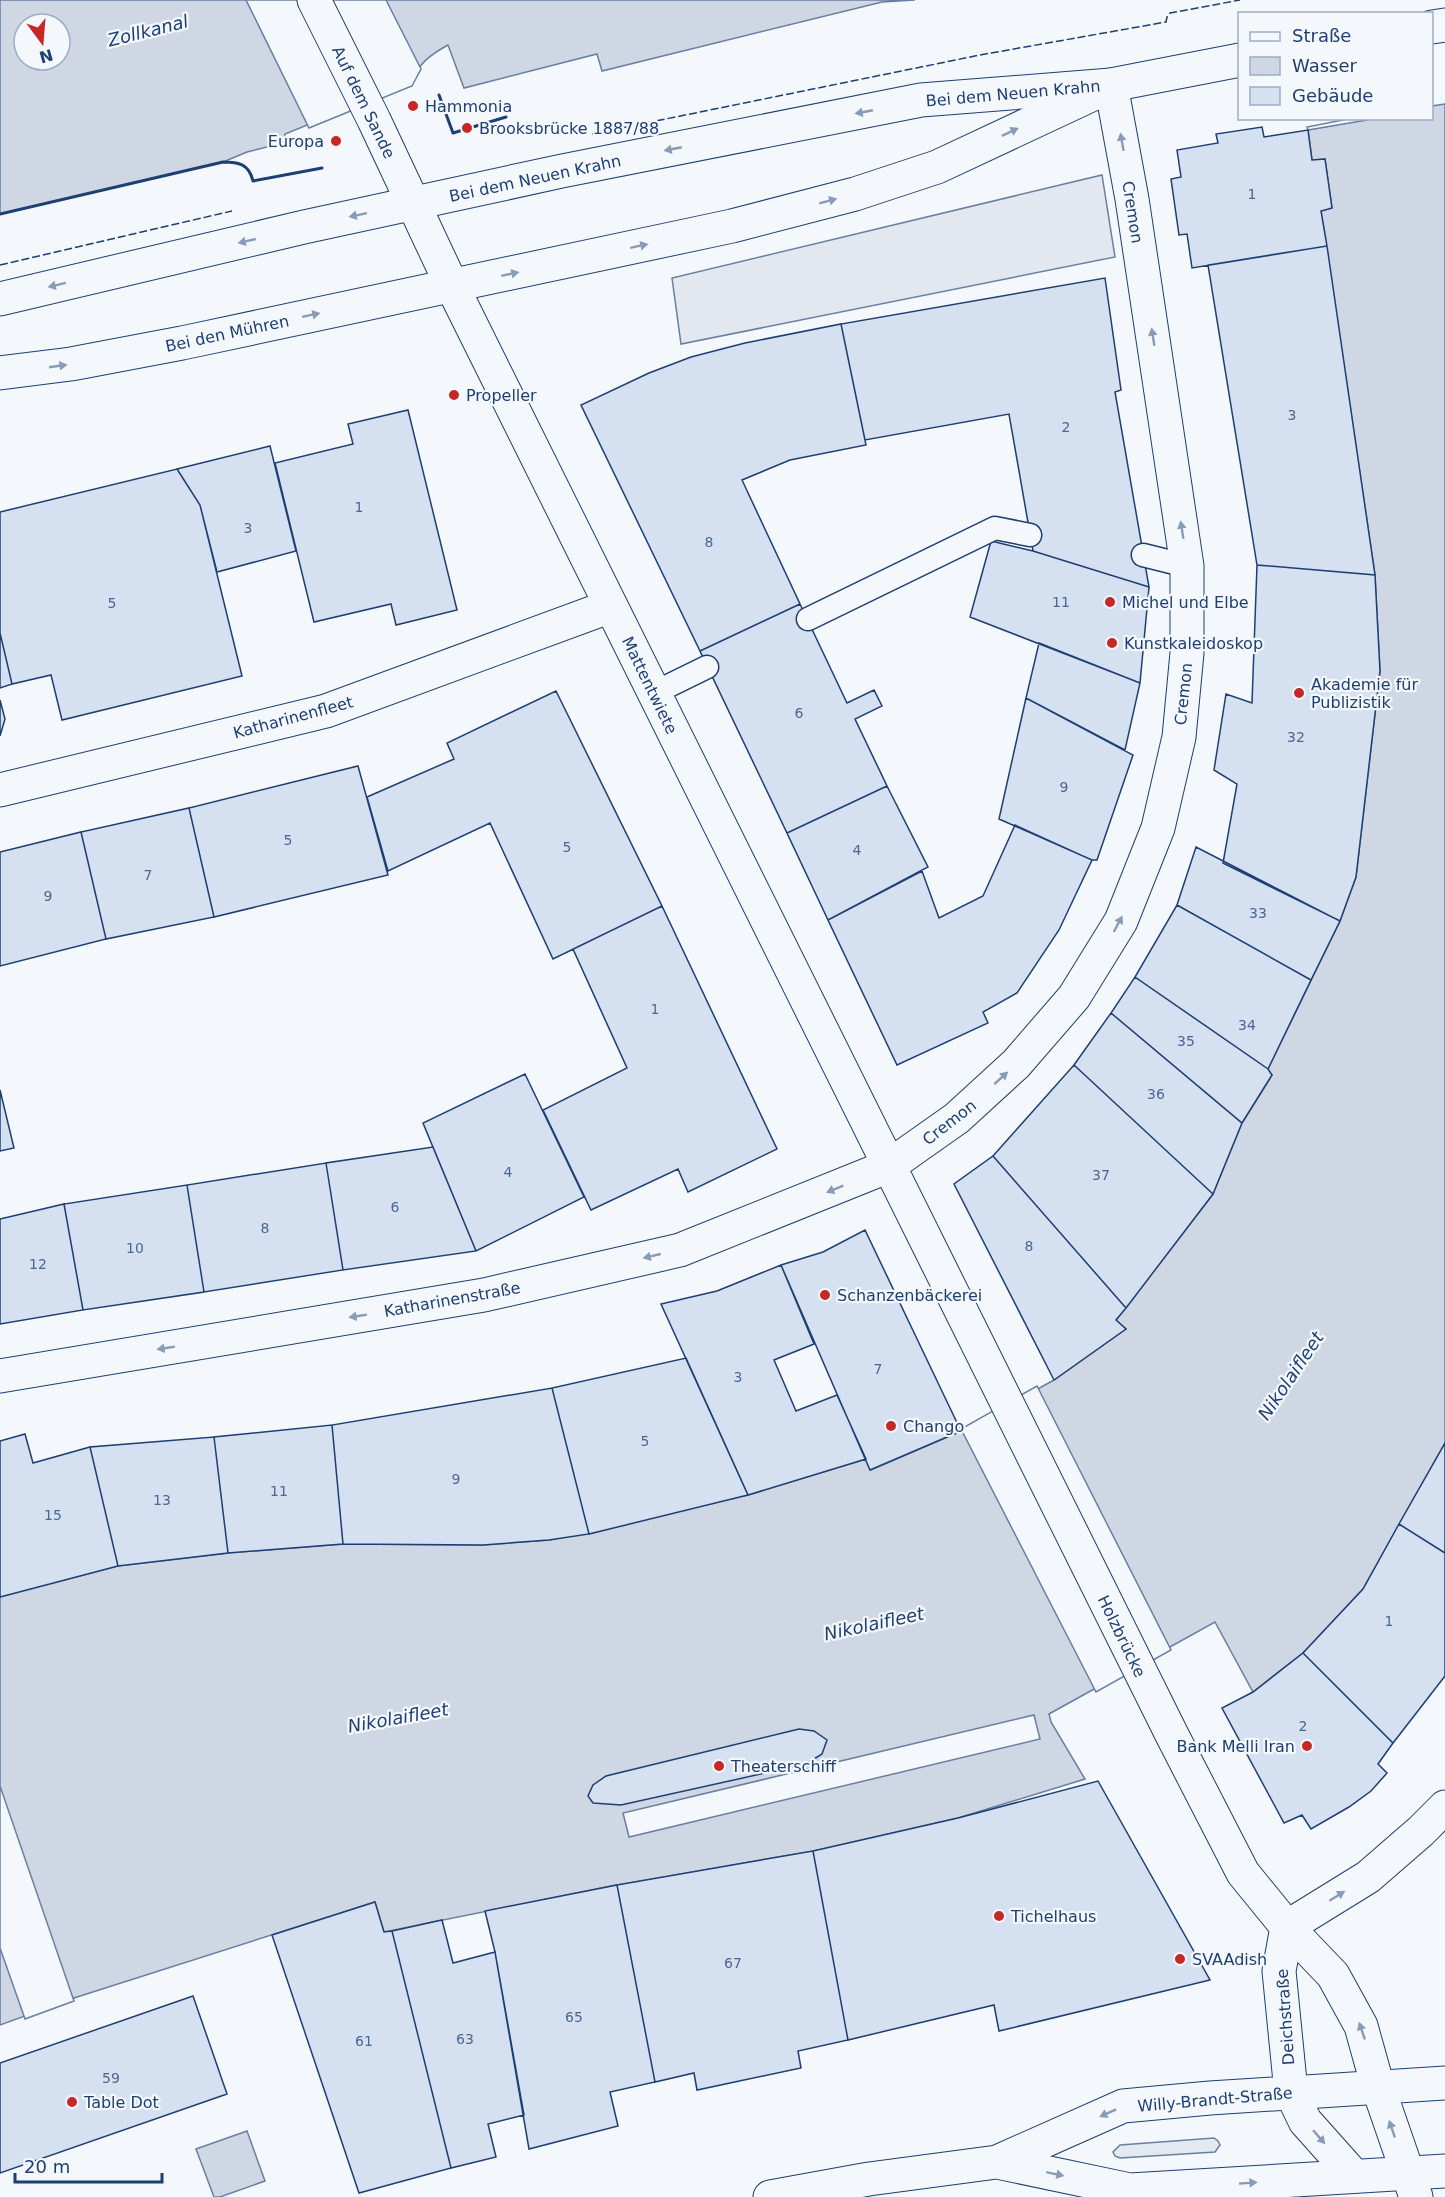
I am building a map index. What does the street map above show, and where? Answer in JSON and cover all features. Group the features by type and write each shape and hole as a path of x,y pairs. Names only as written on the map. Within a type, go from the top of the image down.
{"street":[{"name":"Auf dem Sande","path":"314,0 374,120 412,204"},
{"path":"1111,85 1238,60"},
{"name":"Bei dem Neuen Krahn","path":"412,204 562,171 921,100 1111,85"},
{"name":"Bei dem Neuen Krahn","path":"452,286 732,226 855,194 937,166 1111,85"},
{"name":"Cremon","path":"889,1166 957,1118 1016,1064 1074,997 1121,921 1158,828 1179,737 1187,653 1187,566 1132,199 1111,85"},
{"path":"0,299 412,204"},
{"name":"Mattentwiete","path":"412,204 889,1166"},
{"name":"Bei den Mühren","path":"0,373 71,364 182,343 452,286"},
{"name":"Katharinenfleet","path":"0,790 326,711 611,606"},
{"name":"Katharinenstraße","path":"0,1376 484,1295 680,1250 889,1166"},
{"name":"Holzbrücke","path":"889,1166 1161,1714 1244,1873 1287,1927 1333,1975 1361,2026 1378,2087 1411,2184"},
{"path":"1287,1927 1368,1877 1445,1807"},
{"name":"Deichstraße","path":"1287,1927 1279,1971 1291,2092 1305,2121 1354,2176"},
{"name":"Willy-Brandt-Straße","path":"770,2197 869,2179 997,2162 1123,2106 1291,2092 1445,2083"},
{"name":"Willy-Brandt-Straße","path":"997,2162 1130,2190 1354,2176 1411,2184 1445,2171"}],"lane":[{"path":"808,619 995,528 1030,535"},
{"path":"1143,555 1187,566"},
{"path":"654,693 707,667"}],"shaded area":[{"path":"1102,175 1115,257 681,344 672,278"},
{"path":"1214,2138 1220,2145 1215,2152 1120,2158 1113,2152 1120,2145"}],"water":[{"name":"Zollkanal","path":"0,0 915,0 882,2 602,71 597,54 464,88 448,45 425,61 410,83 285,134 283,143 247,152 223,162 0,214"},
{"name":"Nikolaifleet","path":"1445,104 1445,1443 1363,1589 1303,1653 1253,1692 1215,1622 1049,1714 1051,1722 1085,1779 958,1818 813,1851 617,1885 384,1932 375,1902 77,1997 0,2025 0,1597 118,1566 228,1553 343,1544 483,1545 549,1540 748,1495 866,1459 871,1470 961,1431 1054,1380 1126,1329 1116,1320 1213,1194 1242,1123 1272,1075 1268,1069 1340,921 1356,877 1380,671 1375,575 1321,211 1332,208 1325,159 1312,160 1308,130 1363,120 1433,120 1433,106"},
{"path":"247,2131 265,2181 214,2197 196,2149"}],"pier":[{"path":"246,0 386,0 421,69 412,86 309,128"},
{"path":"1343,120 1367,120 1308,130 1307,127"},
{"path":"1037,1386 1171,1650 1096,1692 961,1429"},
{"path":"1034,1715 1040,1739 629,1837 623,1813"},
{"path":"0,1786 74,2001 25,2019 0,1948"}],"building":[{"path":"1262,127 1264,137 1308,130 1312,160 1325,159 1332,208 1321,211 1327,246 1192,268 1187,234 1179,235 1171,179 1181,177 1177,150 1218,143 1216,134"},
{"path":"1327,246 1375,575 1257,565 1208,265"},
{"path":"1105,278 1121,390 1115,392 1149,587 1033,551 1009,414 865,440 841,324"},
{"path":"841,324 866,445 790,460 742,480 800,604 700,651 581,405 649,373 691,357 745,343"},
{"path":"408,410 457,610 396,625 391,604 314,622 275,463 353,444 348,424"},
{"path":"270,446 296,551 217,572 200,505 177,469"},
{"path":"177,469 200,505 242,676 62,720 51,675 12,684 0,633 0,512"},
{"path":"991,541 1033,551 1149,587 1140,683 970,617"},
{"path":"1257,565 1375,575 1380,671 1356,877 1340,921 1223,863 1237,784 1214,770 1226,694 1252,703"},
{"path":"800,604 847,703 874,690 882,706 855,719 887,786 787,833 700,651"},
{"path":"0,633 12,684 0,688"},
{"path":"1039,643 1140,683 1125,750 1026,698"},
{"path":"556,691 662,906 553,959 490,823 388,871 367,797 454,759 447,743"},
{"path":"1026,698 1133,755 1097,860 1092,860 999,819"},
{"path":"0,700 5,719 0,736"},
{"path":"358,766 388,875 214,917 189,808"},
{"path":"887,786 928,867 828,920 787,833"},
{"path":"189,808 214,917 106,939 81,832"},
{"path":"1015,825 1092,860 1059,930 1017,993 983,1012 988,1023 897,1065 828,920 922,871 939,918 983,896"},
{"path":"81,832 106,939 0,966 0,852"},
{"path":"1196,847 1340,921 1311,980 1177,905"},
{"path":"1177,905 1311,980 1268,1069 1135,977"},
{"path":"662,906 777,1149 688,1192 678,1169 591,1210 543,1110 627,1068 573,949"},
{"path":"1135,977 1268,1069 1272,1075 1242,1123 1111,1013"},
{"path":"1111,1013 1242,1123 1213,1194 1074,1065"},
{"path":"1074,1065 1213,1194 1126,1308 993,1156"},
{"path":"525,1074 584,1197 476,1251 423,1123"},
{"path":"0,1090 14,1148 0,1151"},
{"path":"433,1147 476,1251 343,1270 326,1163"},
{"path":"993,1156 1126,1308 1116,1320 1126,1329 1054,1380 954,1184"},
{"path":"326,1163 343,1270 204,1292 187,1185"},
{"path":"187,1185 204,1292 83,1310 64,1204"},
{"path":"64,1204 83,1310 0,1324 0,1219"},
{"path":"865,1230 961,1431 870,1470 781,1265 823,1252"},
{"path":"781,1265 814,1344 774,1360 796,1411 837,1395 866,1459 748,1495 661,1304 717,1291"},
{"path":"686,1358 748,1495 589,1534 552,1388"},
{"path":"552,1388 589,1534 549,1540 483,1545 343,1544 332,1425"},
{"path":"332,1425 343,1544 228,1553 214,1437"},
{"path":"25,1434 33,1463 90,1447 118,1566 0,1597 0,1441"},
{"path":"214,1437 228,1553 118,1566 90,1447"},
{"path":"1445,1443 1445,1553 1399,1524"},
{"path":"1399,1524 1445,1553 1445,1676 1393,1743 1303,1653 1363,1589"},
{"path":"1303,1653 1393,1743 1378,1764 1387,1773 1371,1791 1311,1829 1302,1815 1284,1823 1222,1708 1253,1692"},
{"name":"Theaterschiff","path":"799,1729 814,1731 827,1740 822,1754 806,1764 621,1805 593,1803 588,1796 593,1785 606,1776"},
{"name":"Tichelhaus","path":"1098,1781 1210,1980 999,2031 994,2005 848,2040 813,1851 958,1818"},
{"path":"813,1851 848,2040 798,2051 801,2068 697,2090 694,2073 655,2082 617,1885"},
{"path":"617,1885 655,2082 610,2092 618,2126 529,2149 495,1952 485,1911"},
{"path":"375,1902 384,1932 392,1931 451,2168 359,2193 272,1935"},
{"path":"442,1920 453,1963 495,1952 524,2115 488,2124 496,2157 451,2168 392,1931"},
{"path":"193,1996 227,2094 0,2173 0,2063"}],"fence":[{"path":"592,134 980,55 1166,22 1170,13 1240,0"},
{"path":"0,265 232,211"}],"wall":[{"path":"439,95 453,133 506,117"},
{"path":"0,214 223,162 242,165 249,171 253,181 322,168"}],"place":[{"name":"Hammonia","path":"413,106"},
{"name":"Brooksbrücke 1887/88","path":"467,128"},
{"name":"Europa","path":"336,141"},
{"name":"Propeller","path":"454,395"},
{"name":"Michel und Elbe","path":"1110,602"},
{"name":"Kunstkaleidoskop","path":"1112,643"},
{"name":"Akademie für Publizistik","path":"1299,693"},
{"name":"Schanzenbäckerei","path":"825,1295"},
{"name":"Chango","path":"891,1426"},
{"name":"Bank Melli Iran","path":"1307,1746"},
{"name":"Theaterschiff","path":"719,1766"},
{"name":"Tichelhaus","path":"999,1916"},
{"name":"SVAAdish","path":"1180,1959"},
{"name":"Table Dot","path":"72,2102"}]}
